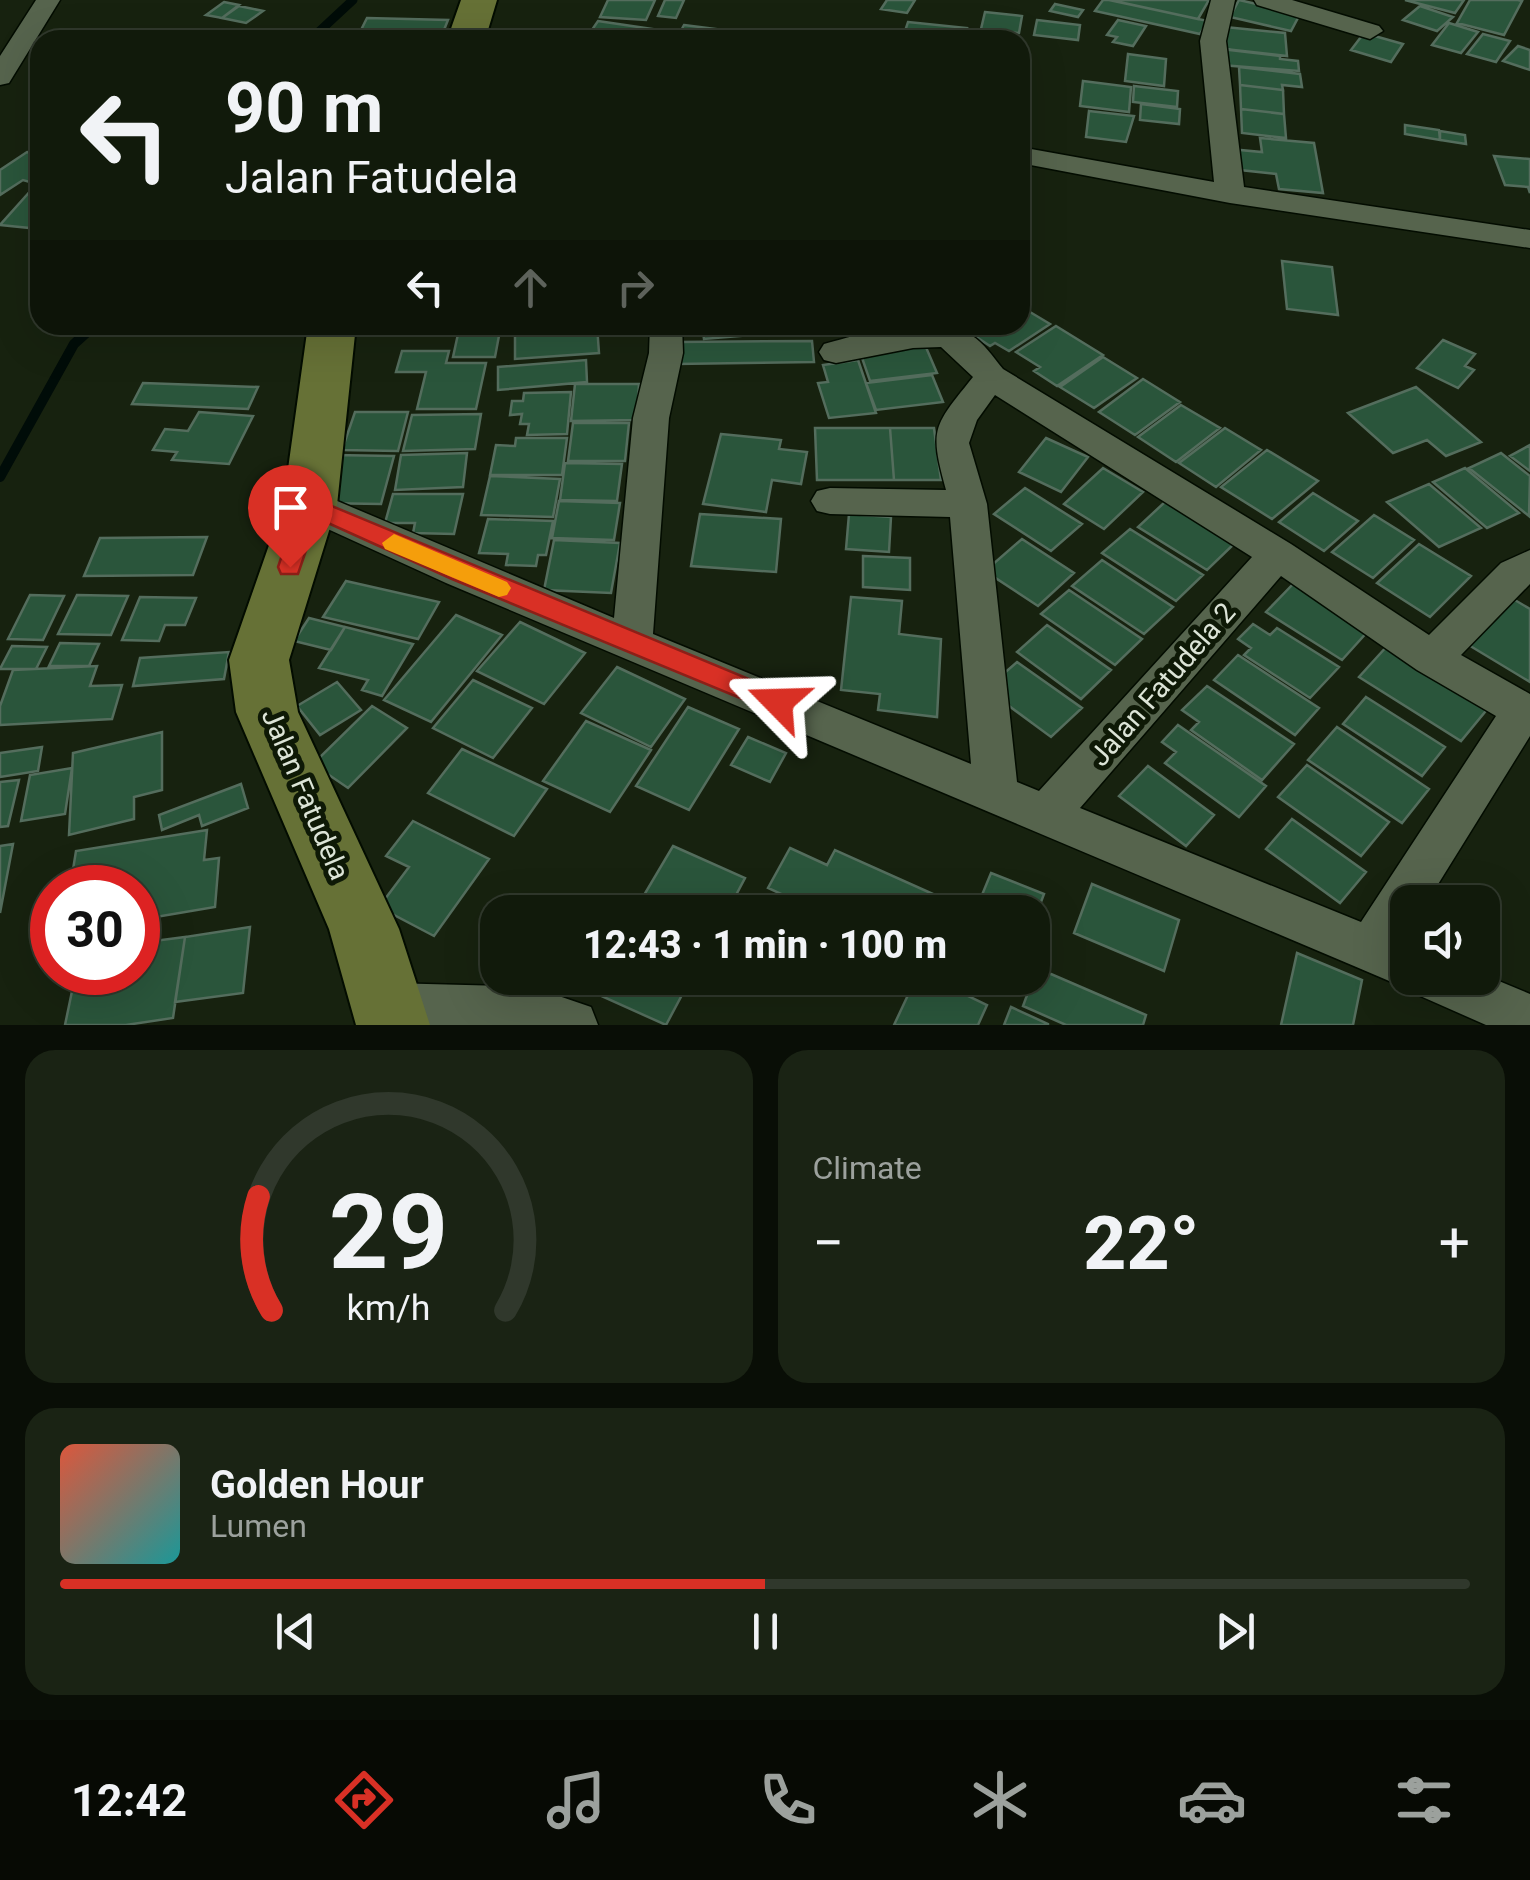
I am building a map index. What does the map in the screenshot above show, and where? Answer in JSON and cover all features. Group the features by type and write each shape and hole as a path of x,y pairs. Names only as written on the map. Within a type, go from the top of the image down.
{"street":[{"path":"0,77 48,0"},
{"path":"469,30 479,0"},
{"path":"1222,0 1213,41 1230,194"},
{"path":"1266,0 1370,30"},
{"path":"1030,157 1230,194 1530,239"},
{"name":"Jalan Fatudela","path":"331,335 310,505 259,660 267,712 364,929 390,1017"},
{"path":"632,642 651,418 666,353 666,335"},
{"path":"310,505 1389,958 1526,713 1432,658 1276,554 991,377 966,347 942,336 836,352"},
{"path":"991,377 960,417 950,442 968,504 996,793"},
{"path":"830,501 968,504"},
{"name":"Jalan Fatudela 2","path":"1047,814 1276,554"},
{"path":"1432,658 1515,574 1530,565"},
{"path":"1474,995 1530,1019"},
{"path":"390,1017 511,1010 538,1013 573,1025"}],"building":[{"path":"608,0 655,0 646,20 600,17"},
{"path":"665,0 684,0 676,18 658,16"},
{"path":"887,0 915,0 907,13 881,9"},
{"path":"1103,0 1208,21 1200,34 1095,11"},
{"path":"1110,0 1209,0 1198,19"},
{"path":"1239,0 1300,14 1291,31 1230,17"},
{"path":"1405,0 1464,0 1455,13"},
{"path":"1470,0 1522,1 1504,35 1457,23"},
{"path":"224,2 239,5 222,18 206,15"},
{"path":"1055,4 1083,10 1078,17 1050,11"},
{"path":"239,6 263,11 246,23 222,18"},
{"path":"1420,6 1453,17 1437,31 1403,20"},
{"path":"985,12 1022,16 1020,30 981,29"},
{"path":"367,18 448,20 444,30 361,30"},
{"path":"1037,20 1080,25 1078,40 1034,35"},
{"path":"1118,20 1146,26 1133,46 1113,42 1117,37 1107,35"},
{"path":"598,21 652,29 651,30 592,30"},
{"path":"908,22 967,28 966,30 905,30"},
{"path":"1449,23 1478,32 1461,53 1432,45"},
{"path":"684,25 723,30 681,30"},
{"path":"1225,27 1285,33 1287,56 1225,49"},
{"path":"1364,33 1403,44 1391,62 1351,50"},
{"path":"1483,34 1510,41 1496,62 1467,54"},
{"path":"1518,46 1530,50 1530,70 1503,61"},
{"path":"1221,49 1298,61 1299,71 1221,65"},
{"path":"1128,54 1166,59 1164,86 1125,81"},
{"path":"1239,67 1300,74 1302,87 1282,85 1283,90 1240,85"},
{"path":"1083,81 1131,87 1129,112 1080,106"},
{"path":"1240,85 1283,90 1284,114 1241,109"},
{"path":"1134,86 1178,91 1177,107 1133,102"},
{"path":"1141,104 1180,109 1179,124 1140,120"},
{"path":"1241,109 1284,114 1286,138 1242,133"},
{"path":"1089,111 1134,116 1126,142 1086,137"},
{"path":"1405,125 1439,130 1440,140 1405,134"},
{"path":"1440,131 1465,135 1466,144 1440,140"},
{"path":"1260,138 1314,143 1323,193 1279,189 1276,174 1231,169 1229,149 1262,152"},
{"path":"30,153 30,182 23,180 0,195 0,170"},
{"path":"1494,156 1530,159 1530,193 1528,187 1505,185"},
{"path":"30,191 30,228 0,225"},
{"path":"1282,261 1332,267 1338,315 1287,309"},
{"path":"1030,312 1050,324 1009,351 995,343 990,346 974,335 1030,335"},
{"path":"1056,326 1103,355 1057,386 1034,371 1040,367 1016,352"},
{"path":"458,335 499,335 495,357 453,357"},
{"path":"515,335 598,335 599,353 515,359"},
{"path":"703,335 753,335 704,339"},
{"path":"1443,340 1475,354 1465,366 1474,370 1458,388 1417,368"},
{"path":"812,341 814,362 676,364 677,342"},
{"path":"925,345 937,373 870,381 860,352"},
{"path":"402,351 449,351 446,363 486,363 476,409 417,409 426,372 396,372"},
{"path":"1103,357 1137,378 1094,408 1060,387"},
{"path":"586,360 587,382 498,390 498,367"},
{"path":"858,360 876,413 829,418 818,383 828,382 823,365"},
{"path":"932,375 943,402 876,410 866,383"},
{"path":"1143,379 1180,402 1135,435 1099,412"},
{"path":"143,383 258,387 248,409 132,404"},
{"path":"575,384 639,384 637,420 571,421"},
{"path":"1416,387 1481,442 1446,456 1427,440 1393,453 1348,413"},
{"path":"571,392 567,434 527,435 529,424 520,424 522,414 510,415 512,401 523,401 524,393"},
{"path":"1181,405 1220,428 1176,462 1138,437"},
{"path":"199,412 253,416 229,464 172,460 177,452 153,450 165,429 188,431"},
{"path":"355,412 408,412 398,451 342,450"},
{"path":"481,414 475,449 403,451 412,415"},
{"path":"573,423 629,423 625,461 568,461"},
{"path":"815,428 890,428 894,480 817,480"},
{"path":"890,428 934,428 941,480 894,480"},
{"path":"1225,428 1261,450 1216,487 1179,463"},
{"path":"721,434 781,440 779,449 807,452 801,484 772,480 766,512 703,504"},
{"path":"516,438 567,438 562,475 490,475 496,445 515,446"},
{"path":"1046,438 1088,457 1061,492 1019,472"},
{"path":"1530,445 1530,471 1510,456"},
{"path":"1267,450 1318,481 1272,519 1221,487"},
{"path":"467,453 463,487 395,490 401,455"},
{"path":"1501,453 1530,476 1529,516 1469,468"},
{"path":"333,455 394,456 381,504 318,503"},
{"path":"565,463 622,464 617,501 560,500"},
{"path":"1103,468 1143,492 1104,529 1064,504"},
{"path":"1465,468 1519,513 1487,528 1433,482"},
{"path":"490,476 560,479 553,517 481,515"},
{"path":"1429,484 1481,528 1439,547 1387,502"},
{"path":"1025,488 1082,524 1051,551 994,514"},
{"path":"1313,493 1358,521 1324,551 1279,522"},
{"path":"393,494 463,494 454,534 413,533 415,523 385,523"},
{"path":"559,501 620,503 614,540 552,538"},
{"path":"1166,501 1235,543 1207,570 1138,527"},
{"path":"700,514 781,519 776,572 691,566"},
{"path":"849,514 891,517 889,552 846,549"},
{"path":"1374,515 1414,540 1373,578 1332,552"},
{"path":"488,519 553,521 546,555 538,555 536,566 506,565 508,554 479,553"},
{"path":"1130,529 1203,575 1176,601 1102,553"},
{"path":"207,537 193,575 84,576 100,538"},
{"path":"1022,539 1074,573 1038,606 985,571"},
{"path":"554,540 620,543 611,593 544,590"},
{"path":"1419,544 1471,576 1430,617 1377,583"},
{"path":"863,556 910,558 910,590 863,587"},
{"path":"1102,560 1173,607 1144,634 1072,586"},
{"path":"346,581 439,602 418,639 323,617"},
{"path":"1294,583 1369,630 1342,660 1266,612"},
{"path":"1069,590 1142,639 1115,665 1041,614"},
{"path":"30,595 64,596 43,640 8,639"},
{"path":"77,595 128,596 111,635 58,634"},
{"path":"1508,596 1530,609 1530,682 1467,644"},
{"path":"140,597 196,598 185,625 165,625 159,641 122,640"},
{"path":"851,597 902,601 899,634 941,639 937,717 878,710 880,694 841,690"},
{"path":"456,615 502,635 431,722 384,700"},
{"path":"309,618 345,627 331,650 294,641"},
{"path":"520,622 585,653 544,704 477,671"},
{"path":"1253,624 1270,635 1277,628 1339,667 1310,698 1244,655 1251,648 1238,639"},
{"path":"1047,625 1111,670 1081,699 1017,652"},
{"path":"345,627 413,644 382,696 362,690 368,680 319,668"},
{"path":"60,643 99,644 89,666 49,666"},
{"path":"1388,645 1489,707 1461,741 1359,677"},
{"path":"12,646 47,647 36,669 0,669"},
{"path":"229,652 224,679 133,686 140,658"},
{"path":"1238,655 1319,708 1295,735 1214,680"},
{"path":"1017,662 1082,708 1051,737 986,689"},
{"path":"97,666 90,686 122,685 112,719 0,725 0,706 13,670"},
{"path":"617,667 685,699 651,747 581,713"},
{"path":"473,680 532,708 493,758 433,728"},
{"path":"337,682 361,710 320,735 297,706"},
{"path":"1207,686 1294,744 1262,780 1191,730 1199,722 1182,710"},
{"path":"1366,697 1445,747 1422,776 1343,724"},
{"path":"372,706 407,728 348,788 313,764"},
{"path":"688,707 739,729 689,810 636,786"},
{"path":"586,721 651,750 610,812 543,781"},
{"path":"1178,725 1266,786 1239,817 1165,763 1176,752 1162,742"},
{"path":"1337,727 1429,789 1402,823 1308,760"},
{"path":"162,732 162,790 134,797 134,819 69,835 73,753"},
{"path":"748,737 786,753 770,782 731,765"},
{"path":"42,747 38,771 0,777 0,753"},
{"path":"462,749 547,789 514,836 428,793"},
{"path":"1307,765 1389,822 1361,856 1278,797"},
{"path":"1148,766 1214,815 1186,846 1119,796"},
{"path":"72,768 65,814 21,821 30,775"},
{"path":"19,780 8,826 0,827 0,782"},
{"path":"241,784 248,808 202,826 199,815 162,830 159,815"},
{"path":"1292,819 1366,872 1340,903 1266,849"},
{"path":"413,821 489,859 434,936 379,907 409,867 386,856"},
{"path":"207,830 204,860 219,858 215,907 160,916 160,865 74,865 76,851"},
{"path":"13,844 0,913 0,846"},
{"path":"673,846 745,878 736,895 644,895"},
{"path":"790,848 827,865 835,850 935,895 783,895 768,888"},
{"path":"991,873 1044,894 1044,895 982,895"},
{"path":"1092,884 1179,920 1164,971 1074,933"},
{"path":"250,927 243,993 175,1002 185,937"},
{"path":"185,937 173,1018 126,1025 65,1025 71,995 160,995 160,940"},
{"path":"1297,953 1362,980 1353,1025 1281,1025"},
{"path":"1050,974 1146,1015 1143,1025 1066,1025 1023,1006 1027,995 1050,995"},
{"path":"599,995 682,995 666,1025"},
{"path":"908,995 966,995 987,1005 978,1025 894,1025"},
{"path":"1011,1007 1048,1024 1048,1025 1004,1025"}],"waterway":[{"path":"321,30 353,0"},
{"path":"0,477 74,344 84,335"}],"slow traffic":[{"path":"394,543 499,588"}],"route":[{"path":"290,567 310,505 460,572 778,702"}]}
